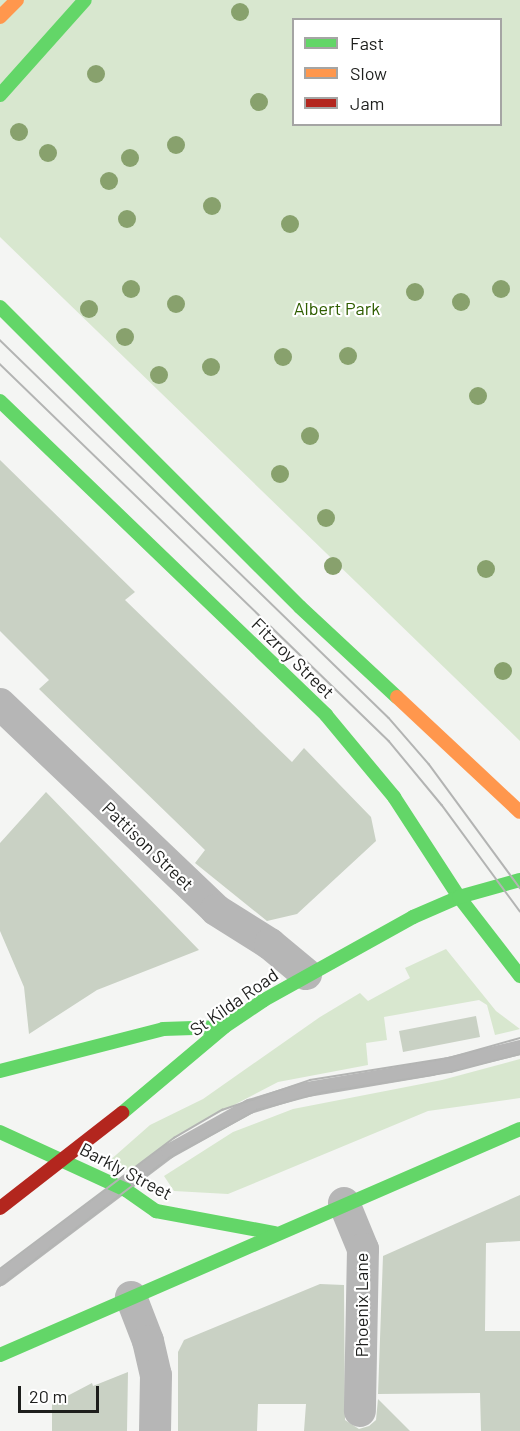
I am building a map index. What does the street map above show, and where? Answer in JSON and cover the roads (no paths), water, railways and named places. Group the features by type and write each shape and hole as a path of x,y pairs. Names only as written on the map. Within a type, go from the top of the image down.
{"main road":[{"path":"0,17 16,0"},
{"path":"0,95 86,0"},
{"path":"0,307 300,607 520,812"},
{"name":"Fitzroy Street","path":"0,401 326,715 394,797 459,897 520,976"},
{"name":"St Kilda Road","path":"0,1208 66,1160 224,1027 306,974 377,934 459,897 520,880"},
{"path":"0,1071 163,1029 224,1027"},
{"path":"0,1355 344,1203 520,1129"},
{"name":"Barkly Street","path":"0,1132 66,1160 164,1213 275,1233"}],"street":[{"name":"Pattison Street","path":"0,704 216,910 270,944 306,974"},
{"name":"Phoenix Lane","path":"344,1203 363,1249 360,1412"},
{"path":"131,1298 148,1341 156,1375 154,1431"}],"lane":[{"path":"0,1278 168,1151 249,1106 301,1090 431,1068 520,1047"}],"tram line":[{"path":"0,340 389,718 429,764 520,888"},
{"path":"0,364 389,741 442,805 520,911"},
{"path":"0,1269 174,1138 222,1110 310,1080 449,1058 520,1038"},
{"path":"0,1286 169,1158 257,1110 320,1093 451,1072 520,1054"}],"park label":[{"name":"Albert Park","path":"337,308"}]}
